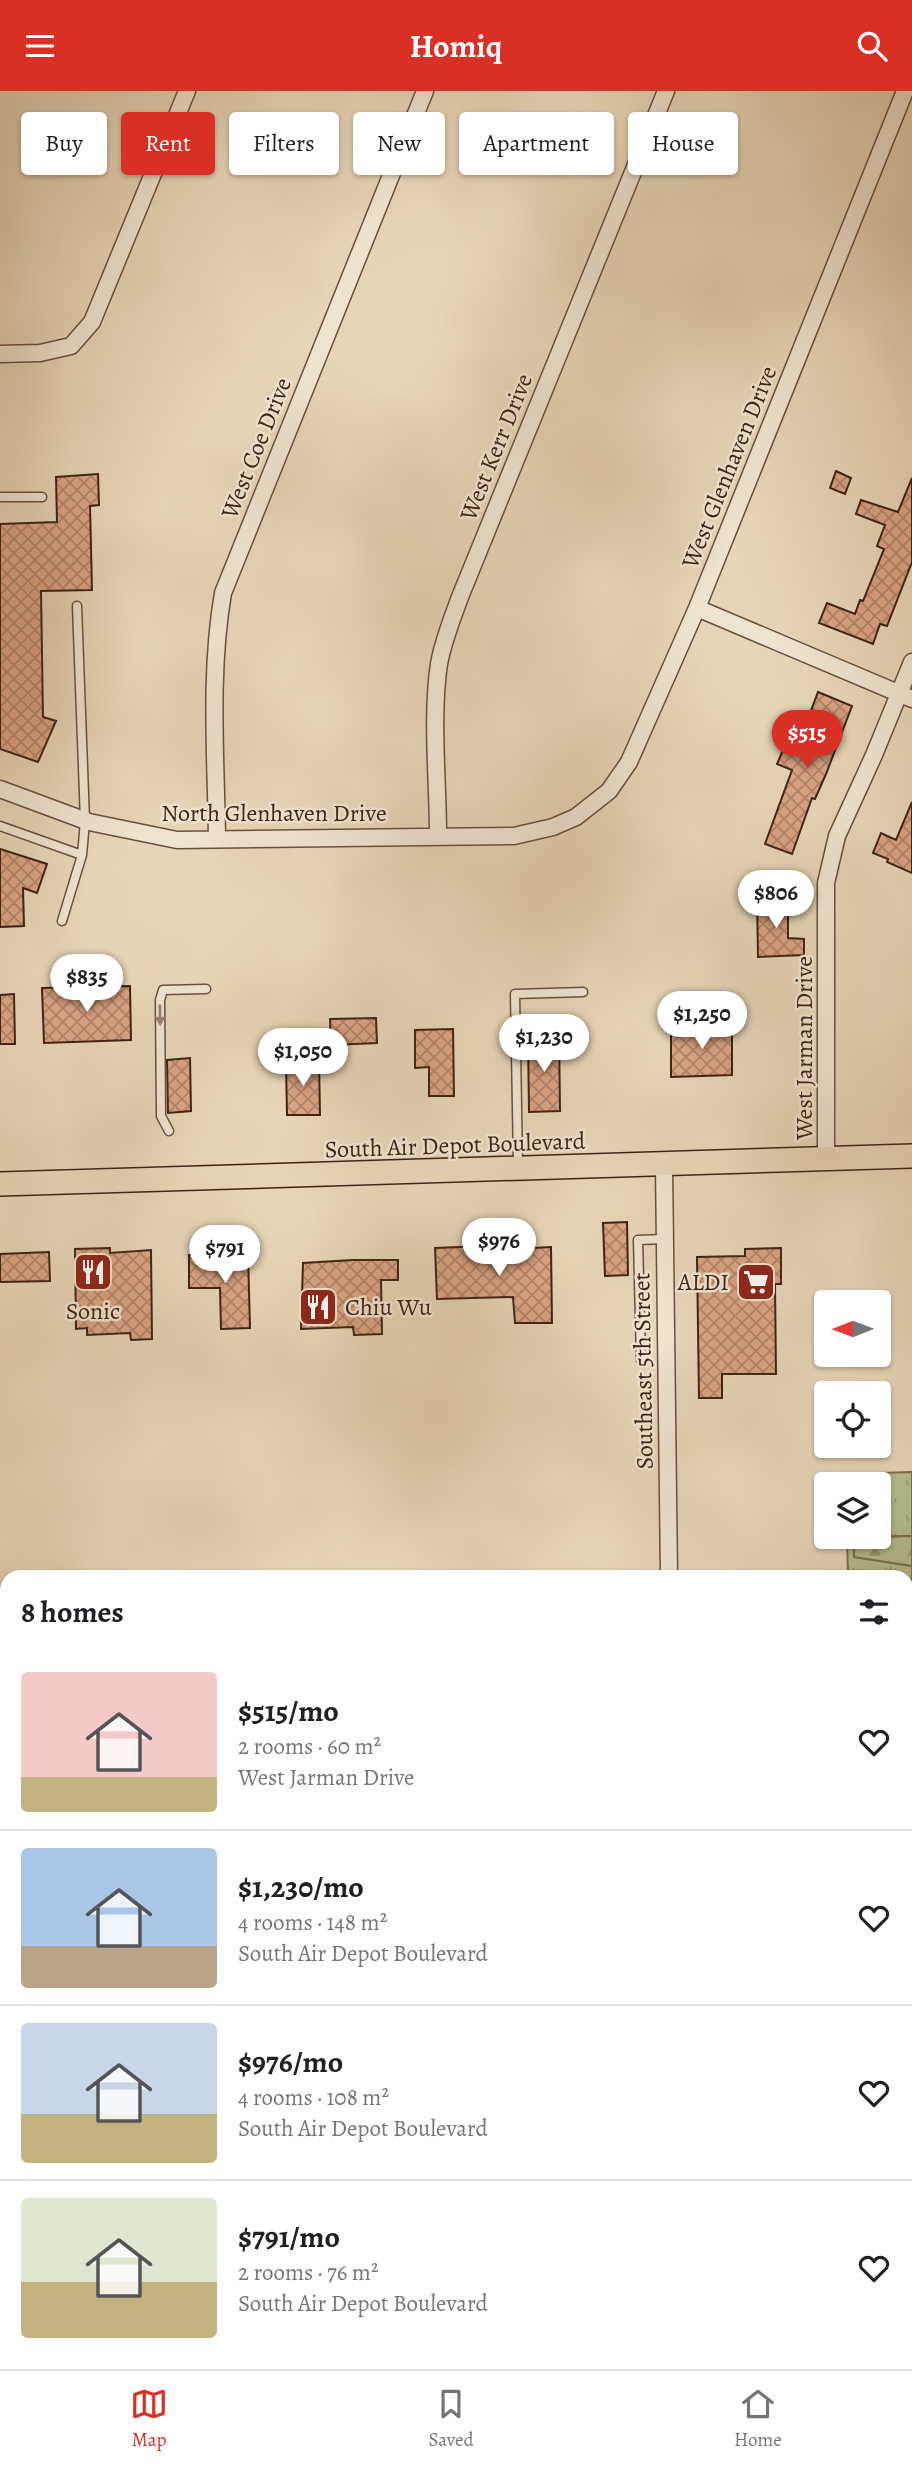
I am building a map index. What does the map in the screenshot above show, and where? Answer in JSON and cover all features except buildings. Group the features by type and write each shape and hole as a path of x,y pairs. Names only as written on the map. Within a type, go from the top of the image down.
{"main road":[{"name":"South Air Depot Boulevard","path":"0,1184 912,1156"}],"street":[{"path":"0,354 40,353 71,346 92,322 187,91"},
{"name":"West Coe Drive","path":"217,839 215,634 222,593 425,91"},
{"name":"West Kerr Drive","path":"438,835 436,693 439,662 447,634 666,91"},
{"name":"West Glenhaven Drive","path":"553,827 576,817 609,792 629,762 697,608 905,91"},
{"path":"697,608 905,697"},
{"name":"West Jarman Drive","path":"826,1157 826,883 837,836 874,755 905,697 912,662"},
{"name":"North Glenhaven Drive","path":"0,789 85,821 177,840 514,836 553,827"},
{"name":"Southeast 5th Street","path":"664,1165 669,1570"}],"lane":[{"path":"0,497 43,496"},
{"path":"62,921 82,855 85,821 77,606"},
{"path":"0,826 82,855"},
{"path":"169,1131 161,1116 160,1000 163,990 206,989"},
{"path":"518,1169 515,994 583,992"},
{"path":"641,1360 638,1240 665,1239"}],"green space":[{"path":"912,1472 912,1536 891,1537 891,1473"},
{"path":"891,1536 912,1536 912,1566 854,1557 854,1549 891,1549"},
{"path":"847,1549 857,1549 854,1557 912,1566 912,1570 848,1570"}],"place":[{"name":"Sonic","path":"93,1272"},
{"name":"ALDI","path":"756,1282"},
{"name":"Chiu Wu","path":"318,1307"}]}
